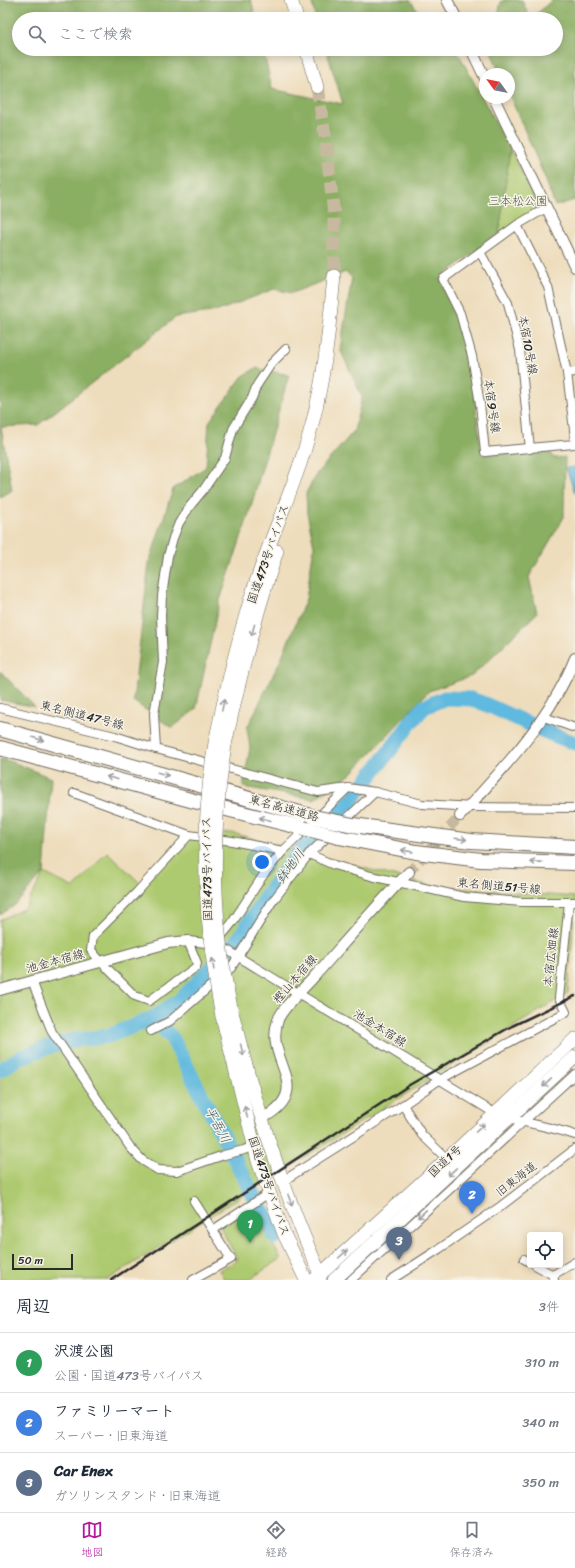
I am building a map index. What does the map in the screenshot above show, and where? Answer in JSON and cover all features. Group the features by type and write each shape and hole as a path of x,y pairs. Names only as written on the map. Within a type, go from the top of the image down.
{"highway":[{"path":"291,0 295,12"},
{"path":"308,56 317,87"},
{"name":"国道473号バイパス","path":"318,1278 282,1181 214,974 209,936 206,883 206,820 209,778 220,744 225,694 252,593 302,458 316,408 327,348 334,276"},
{"name":"東名高速道路","path":"0,729 314,816 353,825 471,841 575,847"},
{"name":"東名高速道路","path":"0,748 194,801 339,837 416,852 481,860 575,863"},
{"name":"国道473号バイパス","path":"227,1014 249,1148 284,1234 306,1280"},
{"name":"国道1号","path":"318,1278 575,1039"},
{"name":"国道1号","path":"334,1280 575,1057"}],"street":[{"path":"447,0 453,12"},
{"path":"474,56 480,68"},
{"path":"497,104 575,267"},
{"path":"546,208 517,225 548,287 571,372"},
{"name":"本宿9号線","path":"517,225 443,279 460,313 472,356 480,404 485,452 574,444 575,438 571,372"},
{"name":"本宿10号線","path":"480,252 508,303 520,350 530,449"},
{"path":"156,749 154,714 163,662 161,616 162,596 168,556 173,538 179,523 190,506 204,489 225,458 233,429 252,398 257,385 271,364 286,349"},
{"path":"460,816 528,740 559,692 575,658"},
{"name":"東名側道47号線","path":"0,708 115,736 156,749 318,792 348,788 375,792 422,804 468,807 575,808"},
{"path":"543,718 575,728"},
{"path":"214,945 232,923 264,874 283,851 348,788"},
{"path":"151,1031 170,1021 231,968 272,902 309,854 375,792"},
{"path":"74,793 189,835 232,841 283,851"},
{"path":"188,941 197,963 196,967 149,1001 135,996 91,950 93,936 137,892 189,835"},
{"name":"東名側道51号線","path":"309,854 334,865 371,876 464,897 522,902 572,902"},
{"name":"樫山本宿線","path":"262,1118 274,1112 281,1106 286,1096 288,1084 276,1046 275,1031 278,1018 409,872"},
{"name":"本宿広畑線","path":"439,1080 566,1012 559,998 572,902"},
{"name":"池金本宿線","path":"0,990 168,943 193,940 214,945 224,948 496,1114 509,1119 560,1130 575,1135"},
{"path":"32,981 52,1032 130,1147 142,1160 158,1170 177,1171 224,1154 249,1148"},
{"path":"351,1280 575,1074"},
{"path":"282,1181 403,1105 439,1080"},
{"path":"403,1105 422,1135 447,1159"},
{"name":"旧東海道","path":"390,1280 439,1249 501,1206 575,1149"},
{"path":"434,1188 435,1203"},
{"path":"213,1230 267,1194"},
{"path":"193,1280 231,1259 194,1201"},
{"path":"363,1254 379,1254"},
{"path":"540,1268 554,1277 575,1262"}],"green space":[{"path":"0,0 251,0 254,12 12,12 12,56 265,56 272,89 343,104 328,56 460,56 479,92 479,104 486,104 510,149 499,234 440,278 457,313 469,356 482,455 549,449 553,458 565,457 564,517 529,577 537,613 472,676 429,691 351,774 314,799 243,787 250,748 247,728 280,661 306,599 314,546 307,513 306,493 317,473 354,431 362,397 340,349 352,278 346,272 292,293 274,289 218,311 176,317 38,425 1,427 12,490 0,498"},
{"path":"311,0 410,0 418,12 314,12"},
{"path":"504,0 522,0 527,12 499,12 501,2"},
{"path":"552,0 575,0 575,200 555,206 545,178 513,104 515,104 515,68 498,68 493,56 563,56 563,12 539,12"},
{"name":"三本松公園","path":"510,149 539,207 499,234"},
{"path":"256,368 289,375 247,520 219,603 196,709 172,728 133,701 149,563 173,489 206,467 209,422 242,377"},
{"path":"0,671 35,707 0,700"},
{"path":"0,759 13,762 51,778 44,873 15,905 0,915"},
{"path":"232,833 431,886 575,897 568,993 107,1280 0,1280 0,920 25,908 44,873 74,888 107,852 140,883 182,837"},
{"path":"252,1207 281,1259 248,1280 225,1280 219,1270 238,1260 220,1227"}],"water":[{"path":"575,467 575,493 566,468"}],"waterway":[{"name":"鉢地川","path":"0,1070 19,1058 45,1048 74,1040 108,1036 134,1026 153,1018 180,1000 235,944 268,893 299,852 322,824 349,803 424,707 445,698 471,699 575,743"},
{"name":"平吾川","path":"153,1018 172,1038 259,1206 271,1223 275,1237"}],"tunnel":[{"path":"317,87 326,141 334,215 334,276"},
{"path":"409,872 460,816"}],"railway":[{"path":"111,1280 411,1084 512,1026 575,996"}],"place":[{"name":"ファミリーマート","path":"472,1214"},
{"name":"沢渡公園","path":"250,1243"},
{"name":"Car Enex","path":"399,1260"}]}
